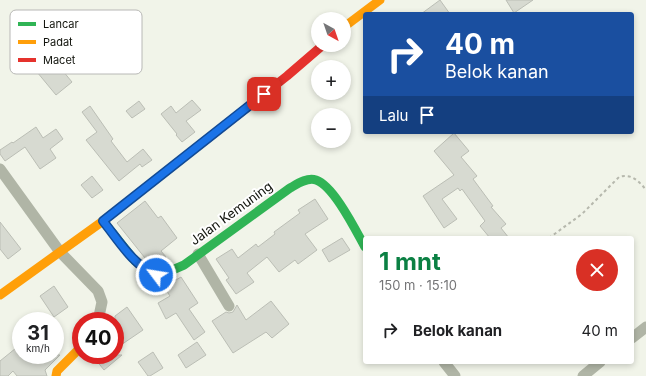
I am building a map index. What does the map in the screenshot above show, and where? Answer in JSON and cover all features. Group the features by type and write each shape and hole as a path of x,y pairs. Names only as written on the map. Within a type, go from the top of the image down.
{"street":[{"path":"364,12 380,0"},
{"path":"351,22 363,13"},
{"path":"0,295 103,221 287,76 315,52"},
{"path":"0,169 60,252 98,291 102,302 100,312"},
{"name":"Jalan Kemuning","path":"103,221 135,261 146,270 156,275 172,272 290,188 309,179 317,180 324,184 333,194 363,244"},
{"path":"198,254 229,306"},
{"path":"634,336 646,327"},
{"path":"56,376 57,370 72,356"},
{"path":"446,364 455,376"},
{"path":"583,376 598,364"}],"path":[{"path":"552,236 582,214 619,177 632,177 646,190"}],"building":[{"path":"440,0 449,12 424,12"},
{"path":"506,0 533,0 515,12 513,12"},
{"path":"39,74 65,74 72,82 56,95"},
{"path":"192,100 201,110 186,121 195,132 182,142 161,114 171,106 176,113"},
{"path":"139,101 145,109 132,118 126,111"},
{"path":"90,106 113,139 111,141 127,162 143,149 152,160 142,167 140,164 119,181 86,140 97,132 82,112"},
{"path":"36,127 43,138 56,129 63,139 50,149 56,158 40,169 25,147 5,161 0,154 0,150"},
{"path":"453,134 455,134 469,151 461,157 477,176 473,179 493,206 491,207 506,224 501,228 507,236 488,236 480,226 485,221 462,189 460,191 458,188 442,199 457,219 444,228 423,196 454,175 434,151"},
{"path":"92,176 103,190 92,198 81,185"},
{"path":"315,199 328,219 305,234 317,250 298,264 295,260 279,272 267,257 247,273 254,282 236,294 226,280 229,278 216,259 232,249 238,258 256,244 258,247 275,234 274,232 300,213 298,210"},
{"path":"145,201 158,218 161,216 177,238 161,251 166,257 157,265 145,258 117,223"},
{"path":"0,222 21,249 8,259 0,249"},
{"path":"342,238 350,250 329,262 322,250"},
{"path":"181,277 198,303 189,309 205,332 194,340 176,313 166,319 158,303 170,296 164,287"},
{"path":"54,286 68,307 61,312 51,312 40,296"},
{"path":"271,301 289,324 272,338 266,332 233,353 212,321 226,312 233,312 237,305 246,320"},
{"path":"127,307 143,330 124,343 124,312 120,312"},
{"path":"197,342 206,355 186,368 178,355"},
{"path":"12,351 12,364 51,364 45,370 47,376 17,376 13,371 8,376 0,376 0,361"},
{"path":"153,352 163,368 148,376 138,362"},
{"path":"99,364 111,364 104,370"}],"traffic: fast":[{"path":"103,221 135,261 151,273 161,275 184,265 290,188 302,181 313,179 323,184 337,200 363,243"}],"traffic: slow":[{"path":"364,12 380,0"},
{"path":"351,22 363,13"},
{"path":"0,295 103,221 202,143"},
{"path":"56,376 57,371 72,356"}],"traffic: jam":[{"path":"202,143 315,52"}],"route":[{"path":"156,275 146,270 135,261 103,221 264,94"}]}
